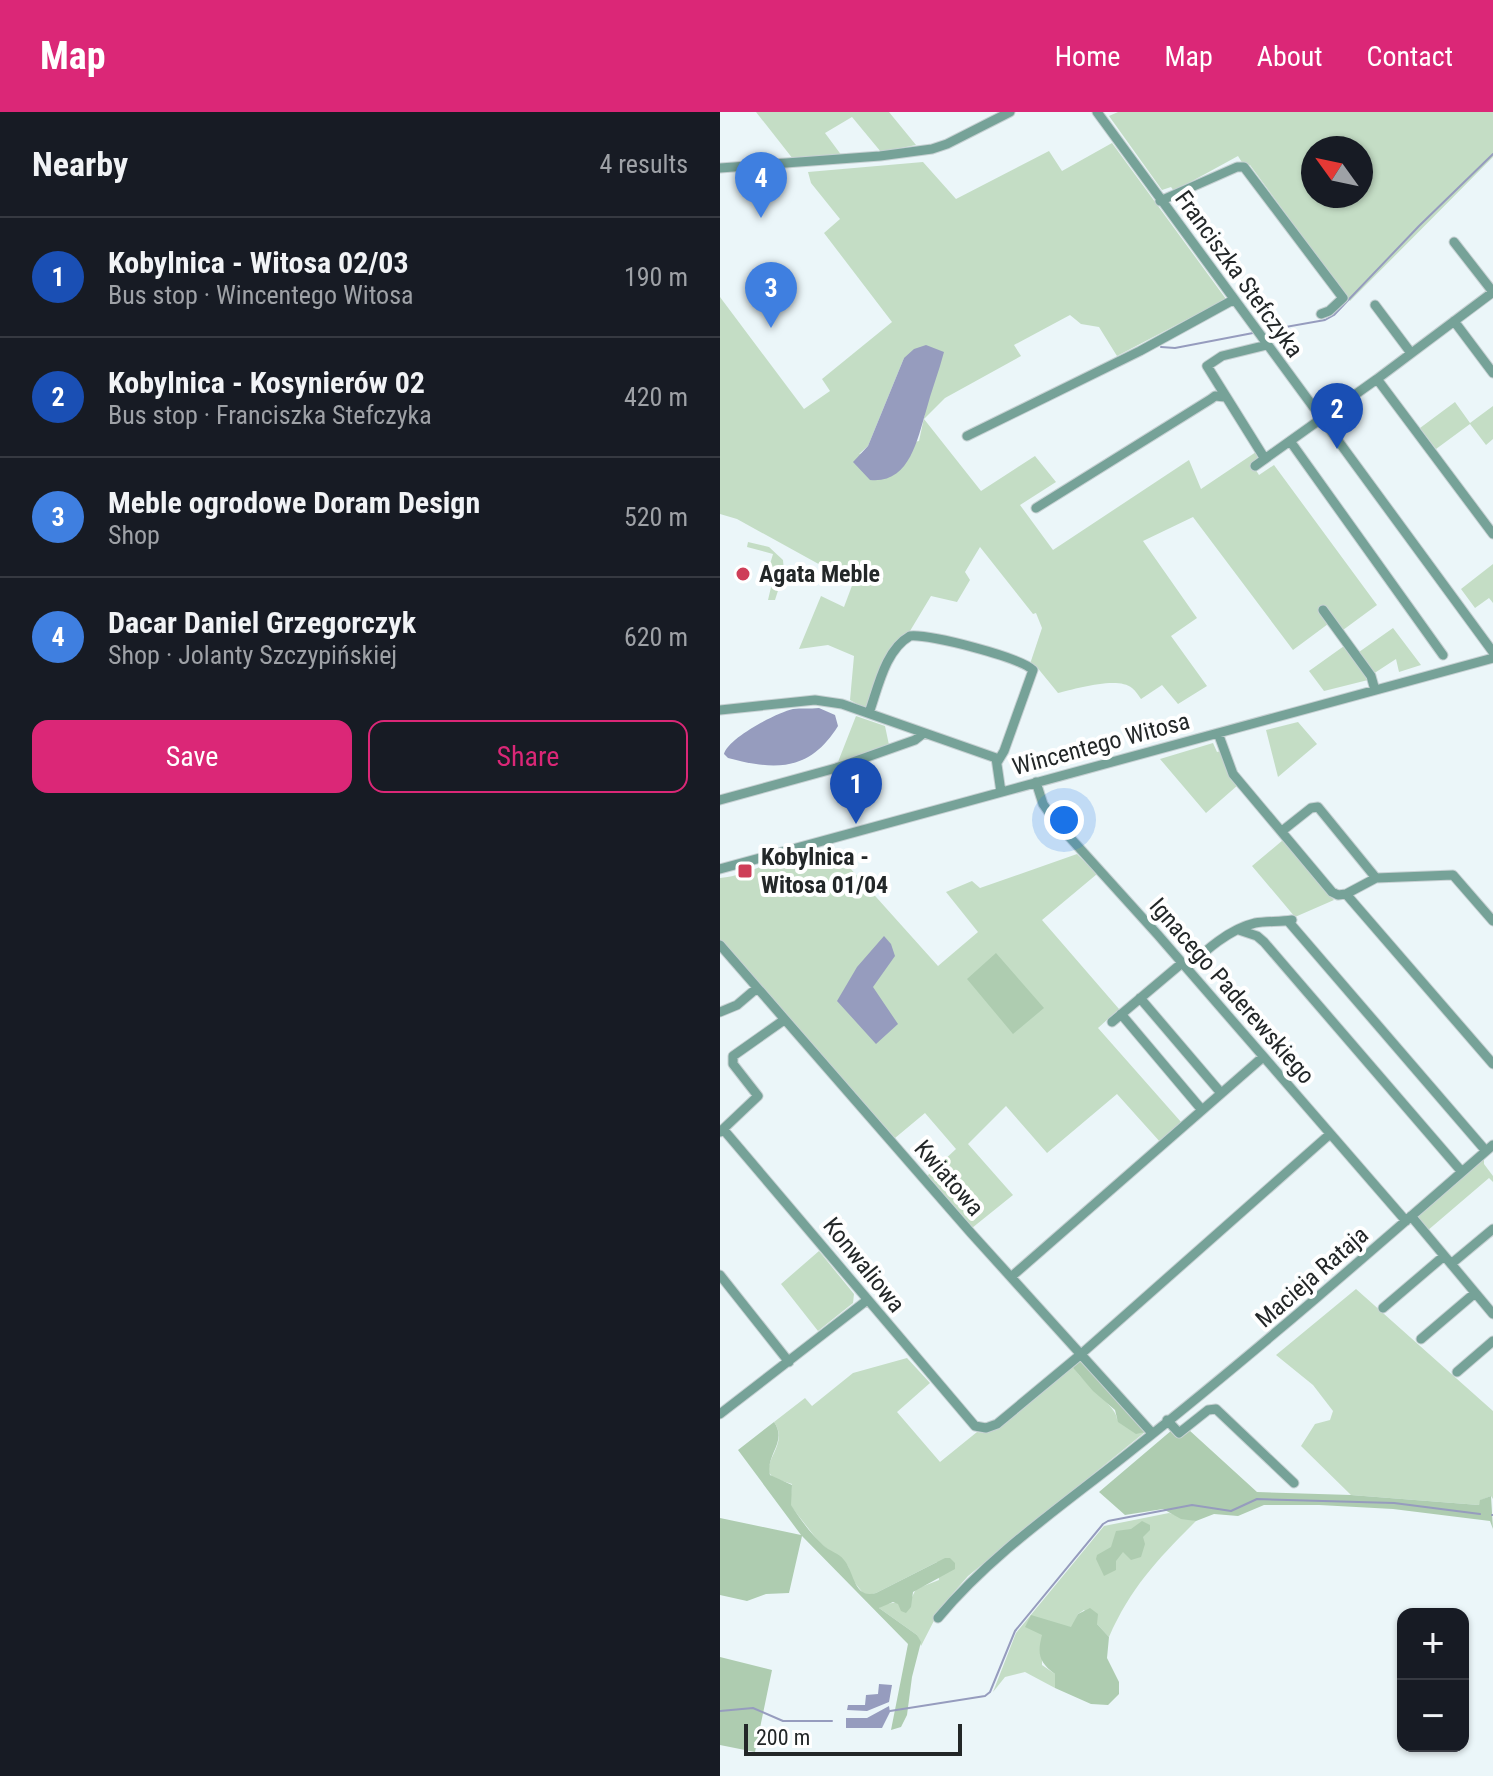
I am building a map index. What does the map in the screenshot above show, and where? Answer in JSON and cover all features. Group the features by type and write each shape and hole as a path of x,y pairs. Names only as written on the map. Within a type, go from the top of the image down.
{"street":[{"path":"720,168 924,151 947,144 1010,112"},
{"name":"Franciszka Stefczyka","path":"1097,112 1493,655"},
{"path":"1160,201 1237,167 1244,167 1343,298 1321,314"},
{"path":"1255,466 1493,292 1454,242"},
{"path":"967,436 1140,351 1233,300"},
{"path":"1375,305 1411,353"},
{"path":"1454,321 1493,373"},
{"path":"1265,459 1207,366 1222,356 1267,345"},
{"path":"1377,379 1493,534"},
{"path":"1036,508 1215,396 1225,397"},
{"path":"1290,441 1443,655"},
{"path":"1323,610 1371,676 1375,690"},
{"path":"869,713 885,668 901,641 910,636 976,649 1021,663 1033,670 998,761 1001,792"},
{"name":"Wincentego Witosa","path":"720,869 1493,655"},
{"path":"720,710 821,700 869,713 998,761"},
{"path":"720,800 836,768 915,740 924,733"},
{"path":"1218,733 1233,774 1332,892 1346,894 1376,878 1453,875 1493,921"},
{"name":"Ignacego Paderewskiego","path":"1036,782 1043,804 1055,821 1493,1314"},
{"path":"1282,831 1311,808 1318,807 1376,878"},
{"path":"1346,894 1493,1064"},
{"path":"1112,1022 1184,966 1239,930 1256,923 1290,921 1489,1148"},
{"path":"1239,930 1264,942 1462,1172"},
{"name":"Kwiatowa","path":"720,945 1152,1433"},
{"path":"720,1012 737,1005 757,988"},
{"path":"1140,998 1221,1093"},
{"path":"1121,1014 1202,1110"},
{"path":"721,1130 758,1096 731,1058 784,1020"},
{"path":"1011,1277 1263,1057"},
{"name":"Konwaliowa","path":"721,1130 975,1426 986,1428 997,1424 1080,1355"},
{"path":"1080,1355 1330,1134"},
{"name":"Macieja Rataja","path":"938,1618 967,1584 1060,1505 1262,1346 1489,1148"},
{"path":"1383,1308 1493,1229"},
{"path":"720,1275 789,1362"},
{"path":"1421,1339 1475,1293"},
{"path":"720,1414 866,1301"},
{"path":"1457,1372 1493,1341"},
{"path":"1167,1420 1179,1433 1208,1410 1216,1409 1294,1483"}],"green space":[{"path":"756,112 889,112 916,145 881,152 852,117 825,133 842,156 793,159"},
{"path":"1118,112 1493,112 1493,157 1350,301 1250,165 1243,164 1238,156 1174,191 1171,187 1162,190 1109,116"},
{"path":"1112,143 1226,299 1117,356 1099,327 1081,324 1070,315 1014,345 1021,356 945,398 924,419 981,491 1035,456 1056,482 1020,505 1053,550 1189,460 1201,489 1256,452 1258,457 1252,464 1259,475 1274,465 1377,605 1343,630 1325,607 1318,612 1328,624 1293,650 1193,517 1143,541 1197,618 1171,636 1207,686 1178,704 1162,685 1141,699 1132,688 1117,683 1096,684 1058,693 1036,666 1030,664 1042,628 1036,613 1033,614 980,547 965,572 970,580 957,602 931,596 910,631 899,639 866,709 850,700 854,656 828,645 799,649 821,596 844,607 853,583 737,519 720,514 720,297 804,409 830,391 822,379 892,322 824,233 840,219 811,183 808,172 923,162 956,199 1049,151 1062,171","holes":["904,358 925,413 919,441 859,454 868,446"]},
{"path":"1455,402 1470,423 1493,406 1493,439 1486,445 1470,424 1436,449 1420,428"},
{"path":"748,542 769,547 783,560 784,572 775,600 768,600 772,583 765,581 773,554 747,547"},
{"path":"1493,564 1493,603 1489,598 1475,608 1461,589"},
{"path":"1393,628 1421,665 1399,672 1396,659 1373,674 1359,652"},
{"path":"1344,646 1368,680 1324,691 1309,671"},
{"path":"856,716 885,726 889,745 838,762"},
{"path":"1298,722 1317,744 1278,777 1266,730"},
{"path":"1213,743 1217,752 1221,751 1238,785 1206,813 1160,759"},
{"path":"1283,840 1334,900 1295,917 1252,866"},
{"path":"833,849 938,966 978,932 946,892 972,881 980,888 1077,854 1097,874 1042,920 1119,1009 1098,1028 1181,1122 1161,1143 1117,1094 1047,1153 1006,1106 968,1144 1013,1195 972,1228 927,1176 956,1149 925,1113 895,1138 720,941 720,878"},
{"path":"996,953 1044,1008 1013,1034 967,979"},
{"path":"1484,1156 1484,1164 1493,1176 1493,1182 1489,1178 1427,1231 1418,1221 1418,1216"},
{"path":"819,1251 854,1294 853,1303 818,1331 781,1284"},
{"path":"1356,1289 1493,1411 1493,1499 1491,1496 1481,1500 1479,1505 1351,1495 1301,1446 1315,1424 1330,1420 1333,1411 1313,1385 1276,1355"},
{"path":"907,1358 930,1383 897,1412 940,1462 977,1432 987,1433 997,1429 1072,1365 1111,1407 1117,1419 1145,1432 968,1576 941,1607 921,1646 917,1635 879,1608 884,1604 910,1601 916,1589 939,1580 937,1562 876,1593 863,1593 851,1578 848,1566 819,1542 790,1505 792,1484 773,1478 768,1471 779,1435 774,1422 805,1398 812,1406 853,1373"},
{"path":"1079,1359 1145,1432 1136,1434 1118,1422 1115,1410 1074,1369 1072,1365"},
{"path":"774,1422 779,1436 770,1461 770,1475 792,1485 791,1505 794,1510 825,1547 844,1560 859,1589 869,1594 876,1593 945,1558 955,1563 955,1569 913,1592 911,1607 906,1613 893,1602 879,1608 917,1635 921,1642 907,1715 901,1727 891,1730 908,1644 802,1536 789,1593 766,1594 747,1601 720,1595 720,1518 801,1535 738,1450"},
{"path":"1172,1430 1180,1438 1189,1430 1257,1492 1351,1495 1479,1505 1480,1500 1491,1496 1493,1529 1490,1521 1393,1509 1319,1505 1264,1505 1238,1516 1214,1514 1196,1521 1181,1519 1163,1509 1125,1515 1099,1492"},
{"path":"1169,1513 1196,1521 1146,1574 1109,1637 1084,1610 1078,1614 1072,1627 1042,1635 1042,1665 1055,1674 1055,1688 1025,1672 1005,1677 993,1692 1016,1633 1104,1526"},
{"path":"1142,1521 1150,1525 1150,1530 1143,1537 1145,1544 1141,1557 1131,1560 1123,1552 1116,1561 1116,1570 1104,1576 1097,1555 1111,1547 1116,1531 1131,1529"},
{"path":"1090,1608 1098,1614 1097,1624 1109,1637 1107,1658 1119,1682 1119,1694 1108,1705 1091,1704 1055,1688 1055,1674 1041,1657 1042,1635 1025,1627 1031,1615 1071,1627 1078,1614"},
{"path":"720,1657 772,1670 755,1752 720,1745"}],"water":[{"path":"926,345 944,352 915,447 894,475 870,480 853,462 868,446 904,358 914,349"},
{"path":"819,708 835,715 838,726 816,752 804,759 790,764 762,765 728,758 724,754 743,734 776,715 793,709"},
{"path":"884,936 895,956 873,987 898,1024 876,1044 837,1001 857,967"},
{"path":"879,1684 892,1685 889,1702 867,1711 847,1710 848,1705 865,1705 866,1695 878,1694"},
{"path":"889,1706 890,1712 882,1728 846,1728 846,1718 867,1718"}],"waterway":[{"path":"1269,330 1325,320 1334,315 1493,154"},
{"path":"1161,347 1175,348 1253,333"},
{"path":"890,1711 985,1696 990,1692 1015,1631 1108,1521 1192,1505 1231,1511 1257,1499 1394,1503 1480,1514"},
{"path":"720,1711 753,1708 783,1721 832,1721"}],"place":[{"name":"Dacar Daniel Grzegorczyk","path":"761,218"},
{"name":"Meble ogrodowe Doram Design","path":"771,328"},
{"name":"Kobylnica - Kosynierów 02","path":"1337,449"},
{"name":"Agata Meble","path":"743,574"},
{"name":"Kobylnica - Witosa 02/03","path":"856,824"},
{"name":"Kobylnica - Witosa 01/04","path":"745,871"}]}
